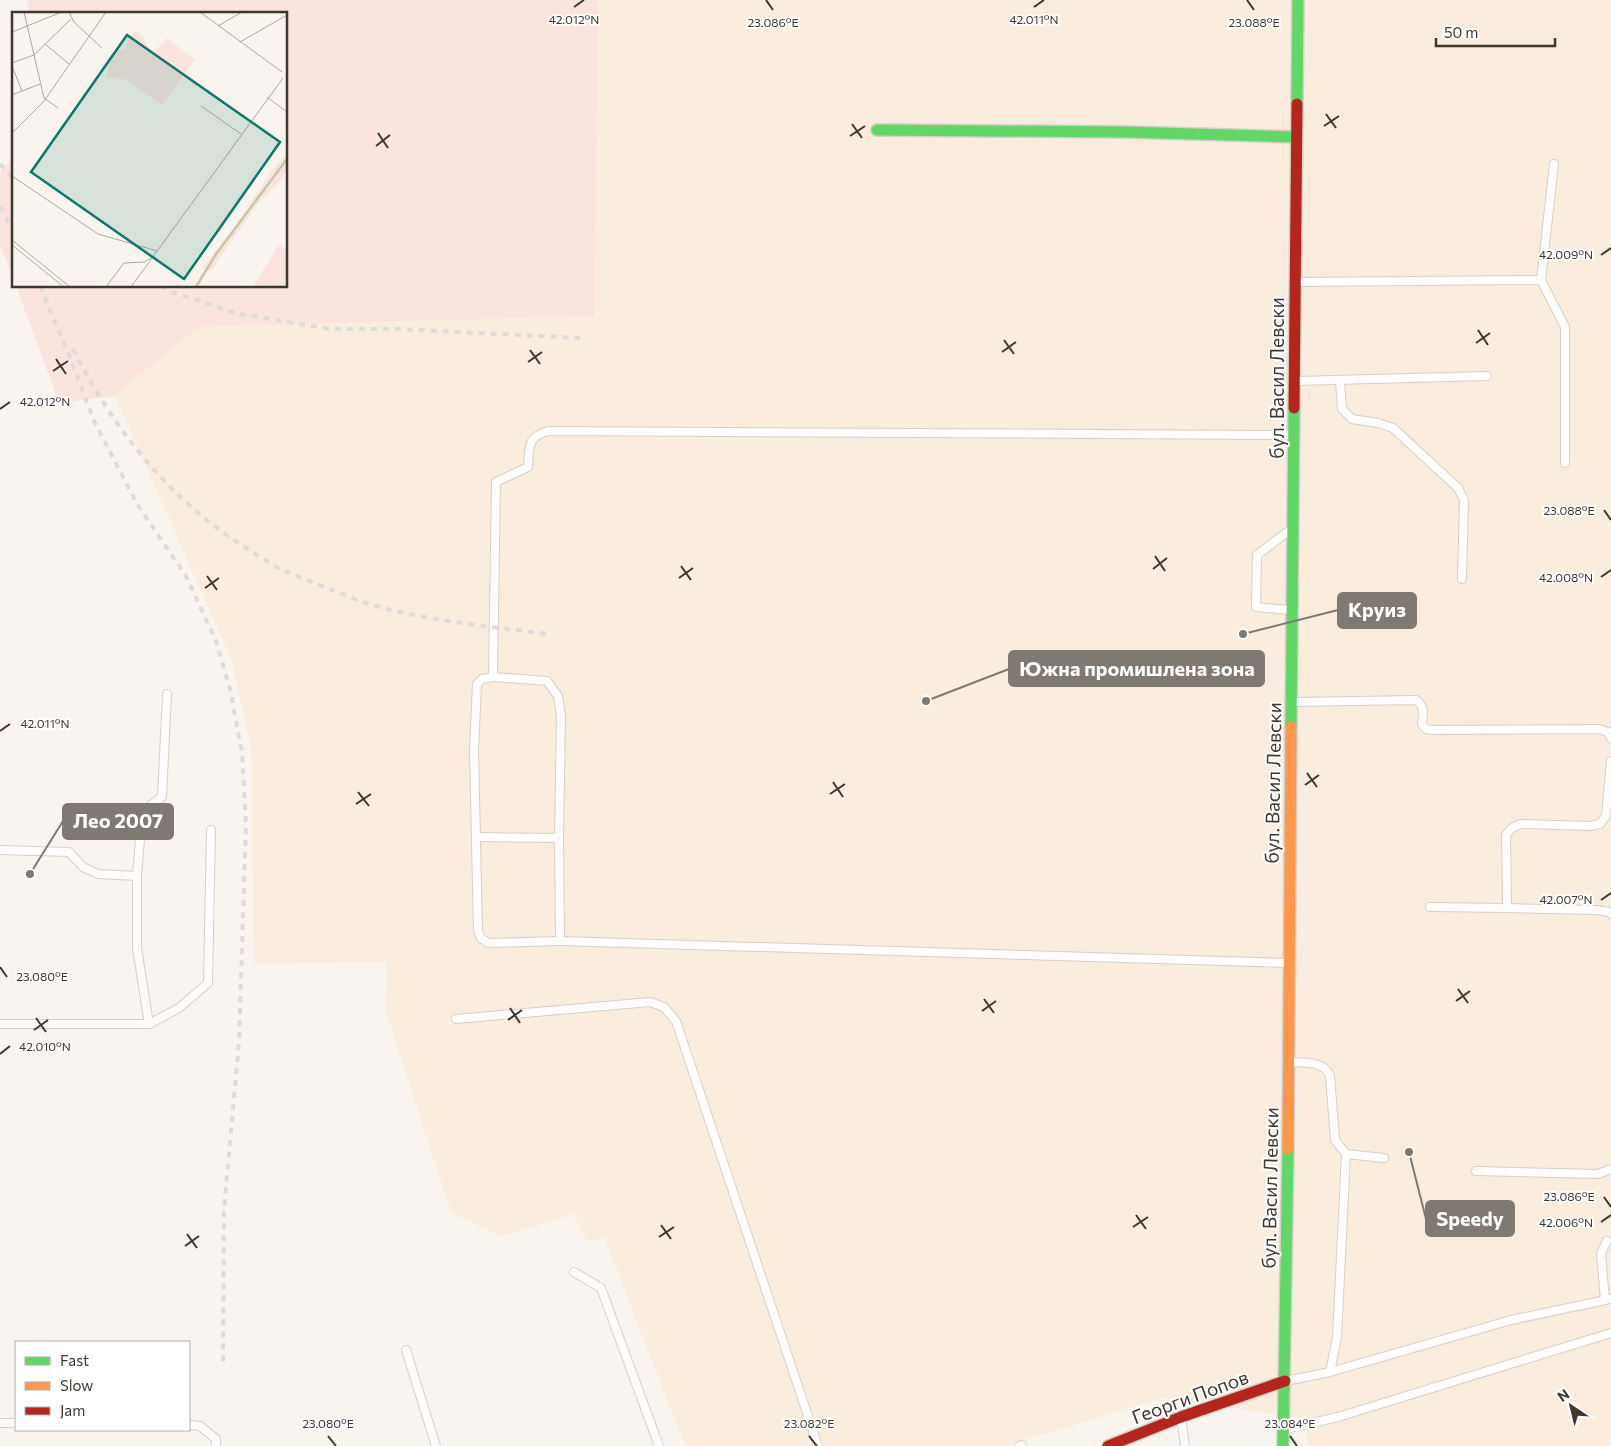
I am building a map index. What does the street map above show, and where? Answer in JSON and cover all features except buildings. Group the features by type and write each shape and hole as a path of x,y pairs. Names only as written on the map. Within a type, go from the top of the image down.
{"street":[{"name":"бул. Васил Левски","path":"1283,1446 1289,1061 1298,0"},
{"path":"877,130 1125,132 1296,137"},
{"name":"Георги Попов","path":"1108,1446 1181,1417 1285,1381"}],"lane":[{"path":"1554,164 1541,280 1565,327 1565,463"},
{"path":"1295,282 1541,280"},
{"path":"1294,381 1487,376"},
{"path":"1340,381 1342,409 1352,420 1378,423 1392,428 1458,488 1464,500 1462,579"},
{"path":"493,676 496,482 528,467 530,442 538,434 548,431 1294,435"},
{"path":"1292,610 1256,607 1257,555 1293,527"},
{"path":"560,941 561,716 558,696 547,682 493,676 482,679 477,684 474,750 477,837 476,905 478,931 481,938 488,943 560,941 1289,963"},
{"path":"149,1024 137,948 137,876 142,815 162,796 167,694"},
{"path":"1292,702 1416,700 1423,708 1422,724 1426,729 1600,729 1608,732 1611,738"},
{"path":"1507,908 1506,836 1512,828 1520,824 1590,826 1600,824 1606,816 1611,761"},
{"path":"0,1024 149,1024 179,1008 208,983 211,830"},
{"path":"477,837 559,838"},
{"path":"0,850 69,852 82,868 98,874 137,876"},
{"path":"1430,907 1597,910 1611,914"},
{"path":"456,1019 650,1002 664,1007 676,1021 818,1446"},
{"path":"1289,1061 1320,1065 1328,1069 1335,1140 1346,1154 1337,1337 1330,1372"},
{"path":"1346,1154 1384,1158"},
{"path":"1476,1171 1598,1174 1611,1169"},
{"path":"1285,1381 1330,1372 1512,1320 1608,1299 1601,1252 1606,1241"},
{"path":"574,1272 601,1288 659,1446"},
{"path":"1284,1429 1338,1417 1611,1333"},
{"path":"406,1350 436,1446"},
{"path":"1181,1417 1185,1446"},
{"path":"0,1423 15,1423"},
{"path":"190,1425 200,1426 216,1439 216,1446"}],"shaded area":[{"path":"29,0 598,0 595,316 199,327 115,396 59,403 17,288 288,288 288,12 28,12 27,7"},
{"path":"598,0 1611,0 1611,1446 1307,1446 1307,1419 1162,1398 1005,1446 685,1446 604,1237 587,1242 574,1214 502,1236 451,1213 386,1012 387,962 254,963 251,744 231,659 115,396 199,327 595,316"},
{"path":"12,158 12,275 0,245 0,172"}],"railway":[{"path":"0,164 12,177"},
{"path":"0,207 12,229"},
{"path":"41,288 94,421 137,504 186,576 216,641 231,693 242,752 246,825 239,1042 224,1209 223,1365"},
{"path":"165,288 239,314 330,329 396,329 580,338"},
{"path":"73,349 107,408 126,435 169,486 220,530 268,562 280,569 379,607 447,621 548,634"}],"traffic: fast":[{"path":"1297,104 1298,0"},
{"path":"877,130 1125,132 1296,137"},
{"path":"1291,727 1294,408"},
{"path":"1283,1446 1288,1149"}],"traffic: slow":[{"path":"1288,1149 1291,727"}],"traffic: jam":[{"path":"1294,408 1297,104"},
{"path":"1108,1446 1181,1417 1285,1381"}],"place":[{"name":"Круиз","path":"1243,634"},
{"name":"Южна промишлена зона","path":"926,701"},
{"name":"Лео 2007","path":"30,874"},
{"name":"Speedy","path":"1409,1152"}]}
